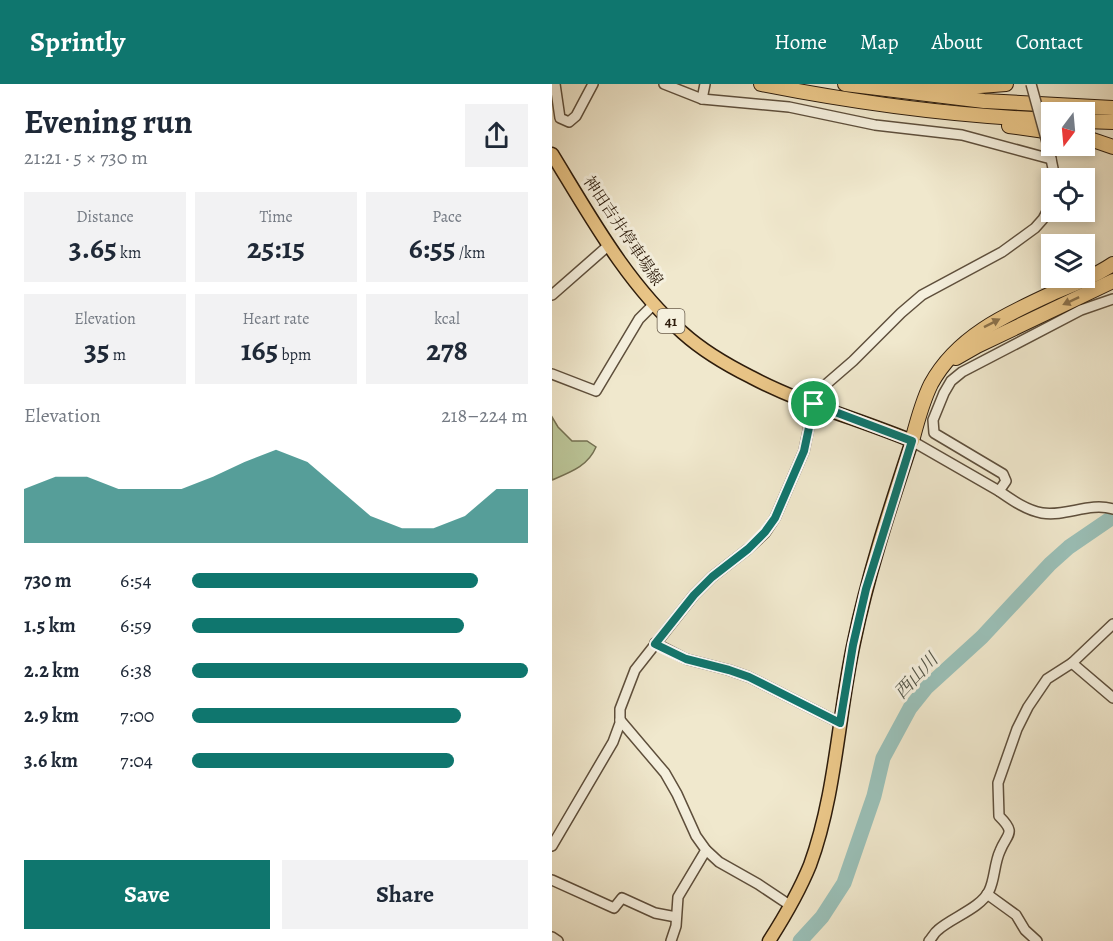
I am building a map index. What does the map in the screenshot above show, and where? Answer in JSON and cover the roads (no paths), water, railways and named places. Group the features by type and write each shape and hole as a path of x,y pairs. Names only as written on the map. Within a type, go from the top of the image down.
{"highway":[{"path":"761,84 851,103 1041,130"},
{"path":"845,84 984,101 1113,108"},
{"path":"903,84 967,87 1006,84"},
{"path":"802,92 921,109 1041,119"},
{"path":"1095,121 1113,122"},
{"path":"1095,141 1113,147"},
{"path":"912,441 926,396 937,375 961,345 984,327 1055,292 1088,279 1113,262"},
{"path":"937,375 954,359 977,346 1113,281"}],"main road":[{"name":"神田吉井停車場線","path":"552,154 609,245 654,304 684,334 753,378 912,441"},
{"path":"769,941 791,906 810,864 822,825 853,645 866,589 912,441"}],"street":[{"path":"555,84 560,118 569,122 576,116 593,84"},
{"path":"664,84 875,125 962,135 1051,159"},
{"path":"1032,84 1053,168"},
{"path":"552,846 613,742 620,720 620,709 635,670 700,589 748,549 775,518 804,451 816,393 823,384 853,361 922,295 1002,252 1041,221"},
{"path":"552,295 609,245"},
{"path":"999,491 1006,481 1003,474 938,436 933,429 933,420 951,381 962,372 1081,310 1113,299"},
{"path":"552,374 596,391 639,319 654,304"},
{"path":"912,441 1012,500 1041,513 1090,507 1113,509"},
{"path":"929,941 938,930 982,900 987,894 1000,850 1007,840 1008,825 999,816 998,783 1017,729 1040,686 1072,663 1113,624"},
{"path":"655,644 686,659 749,677 840,723"},
{"path":"1072,663 1113,698"},
{"path":"620,720 665,773 696,836 706,850 719,862 791,906"},
{"path":"671,941 676,926 678,897 706,850"},
{"path":"552,880 614,908 622,898 655,913 676,917"},
{"path":"987,894 1016,915 1025,930 1037,941"},
{"path":"552,937 558,941"}],"waterway":[{"name":"西山川","path":"800,941 822,917 844,883 874,796 883,758 910,708 926,688 982,637 1050,564 1069,547 1113,517"}]}
